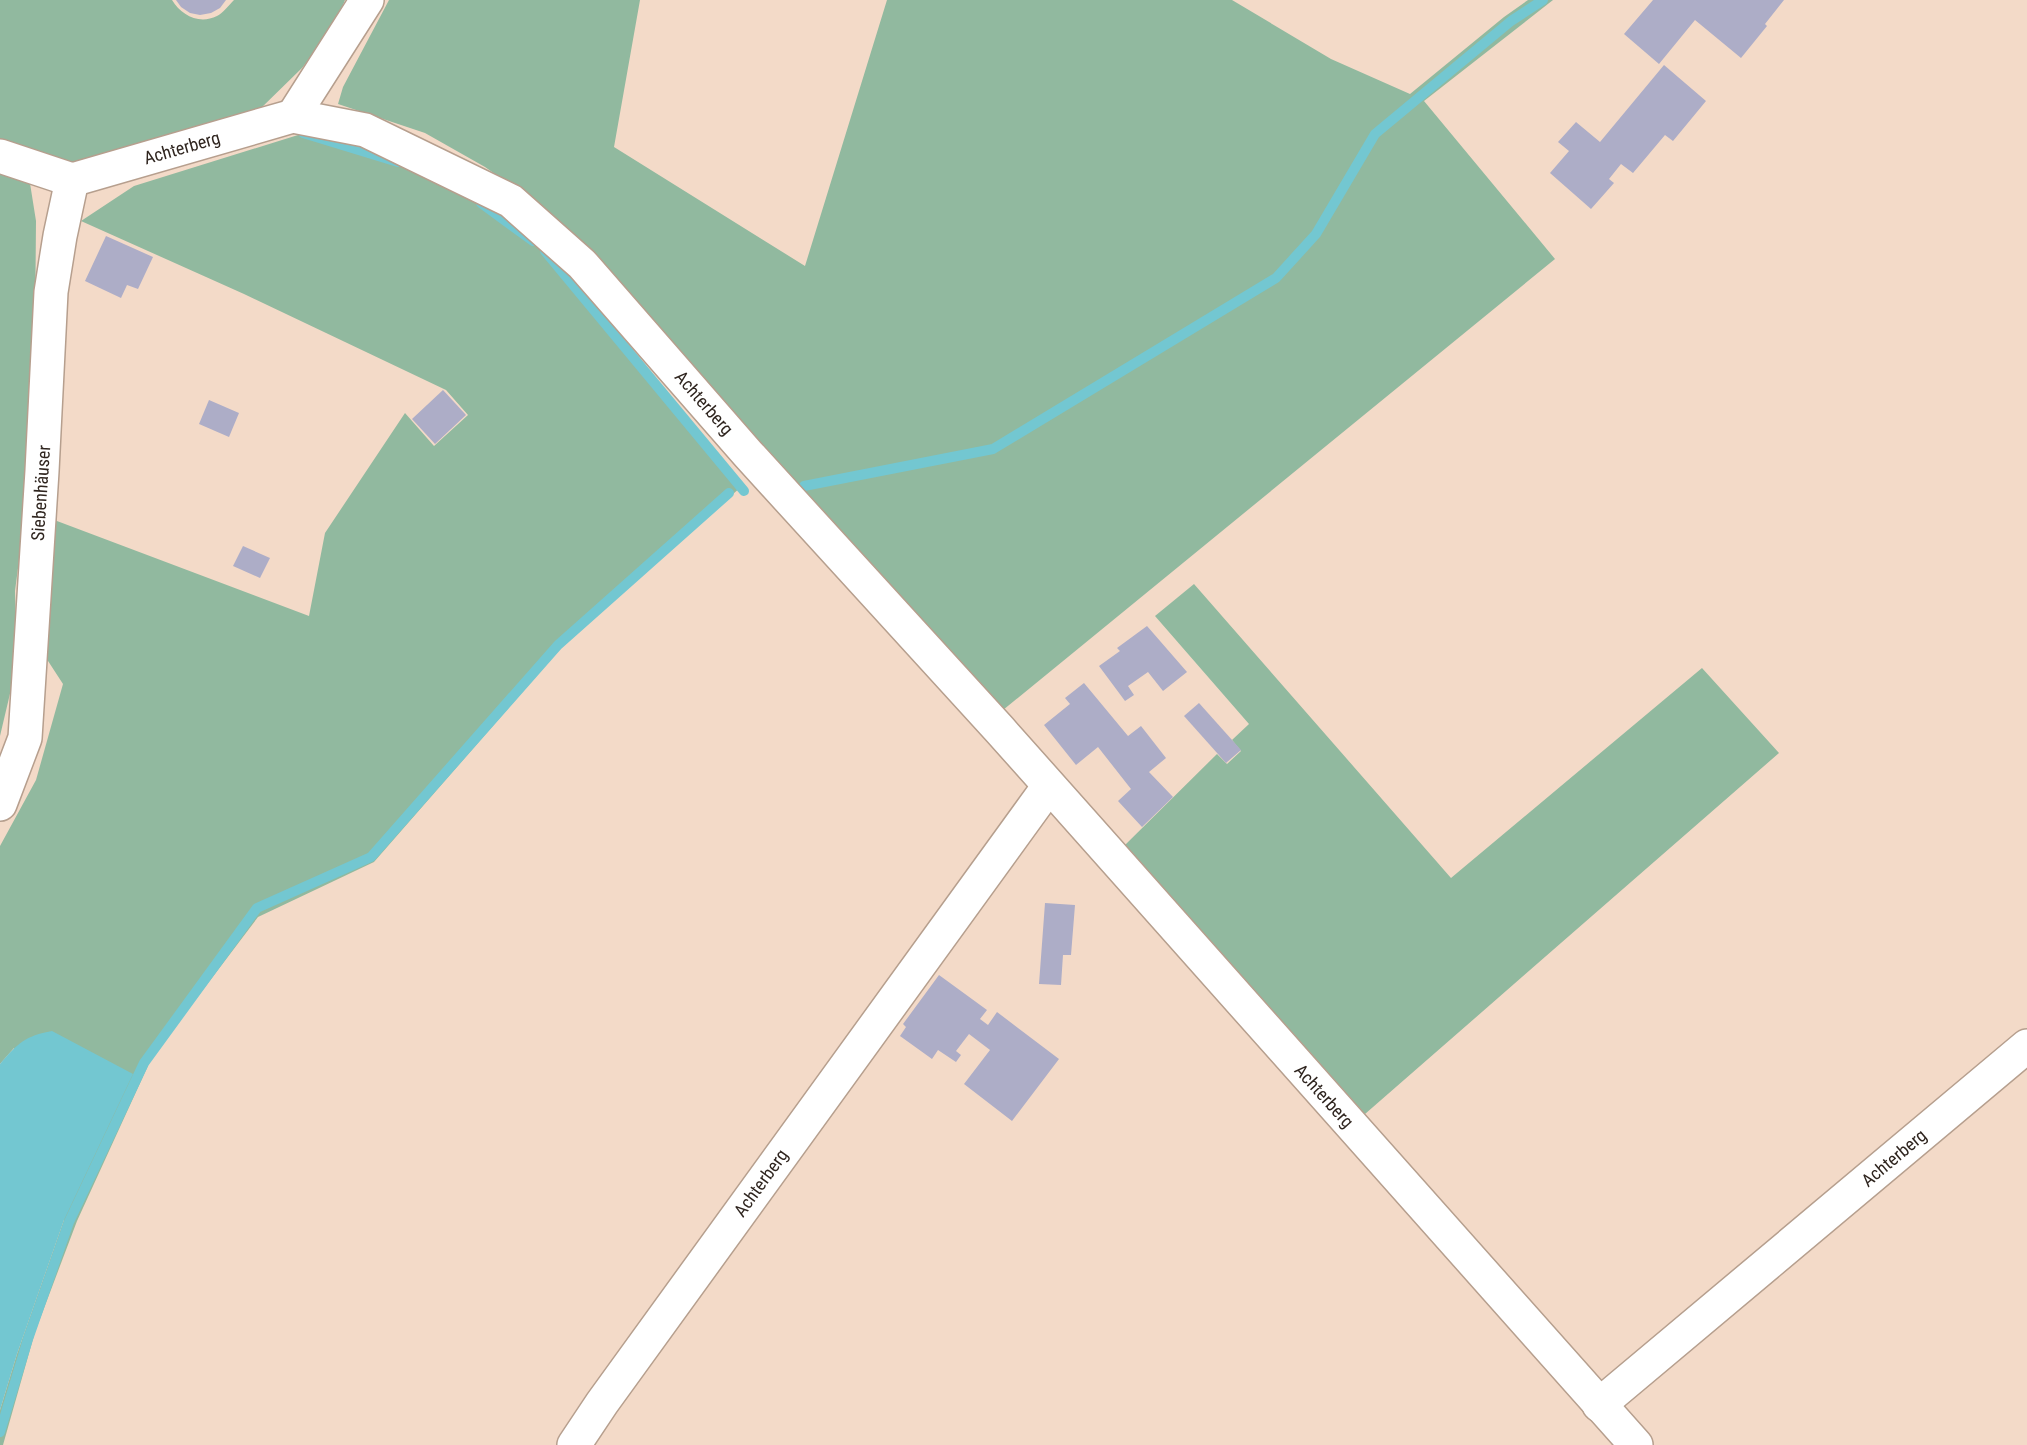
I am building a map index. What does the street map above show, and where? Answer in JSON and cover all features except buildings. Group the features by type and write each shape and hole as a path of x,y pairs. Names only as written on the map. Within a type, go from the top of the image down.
{"street":[{"path":"293,116 367,0"},
{"name":"Achterberg","path":"72,180 293,116 365,130 511,201 582,264 748,454 1049,786 1636,1445"},
{"path":"0,156 72,180"},
{"name":"Siebenhäuser","path":"0,804 25,738 51,292 72,180"},
{"name":"Achterberg","path":"574,1445 1049,786"},
{"name":"Achterberg","path":"1599,1405 2027,1046"}],"green space":[{"path":"0,0 172,0 180,10 191,17 210,19 219,15 234,0 345,0 334,28 302,68 257,112 73,162 55,160 0,143"},
{"path":"389,0 640,0 614,147 805,266 887,0 1232,0 1331,59 1410,94 1528,0 1553,0 1424,101 1555,259 1003,710 545,209 485,167 425,133 338,104 343,87"},
{"path":"303,130 413,164 472,193 545,246 742,486 560,649 374,862 258,917 152,1057 77,1221 35,1332 3,1445 0,1445 0,1410 64,1220 14,1048 0,1064 0,846 36,780 63,684 37,644 49,518 309,616 325,533 405,413 434,446 468,415 446,390 244,294 81,221 134,186 298,135"},
{"path":"0,169 29,177 36,221 34,446 15,591 17,664 0,736"},
{"path":"1194,584 1451,878 1702,668 1779,753 1365,1114 1125,845 1217,754 1227,764 1241,751 1232,740 1249,724 1155,616"}],"water":[{"path":"52,1031 133,1074 64,1220 0,1410 0,1064 23,1042 35,1035"}],"waterway":[{"path":"804,486 993,449 1276,278 1316,234 1375,134 1511,21 1543,0"},
{"path":"303,133 398,162"},
{"path":"481,203 533,241"},
{"path":"545,251 744,491"},
{"path":"0,1432 28,1339 69,1222 144,1063 257,908 371,857 558,645 729,493"}]}
